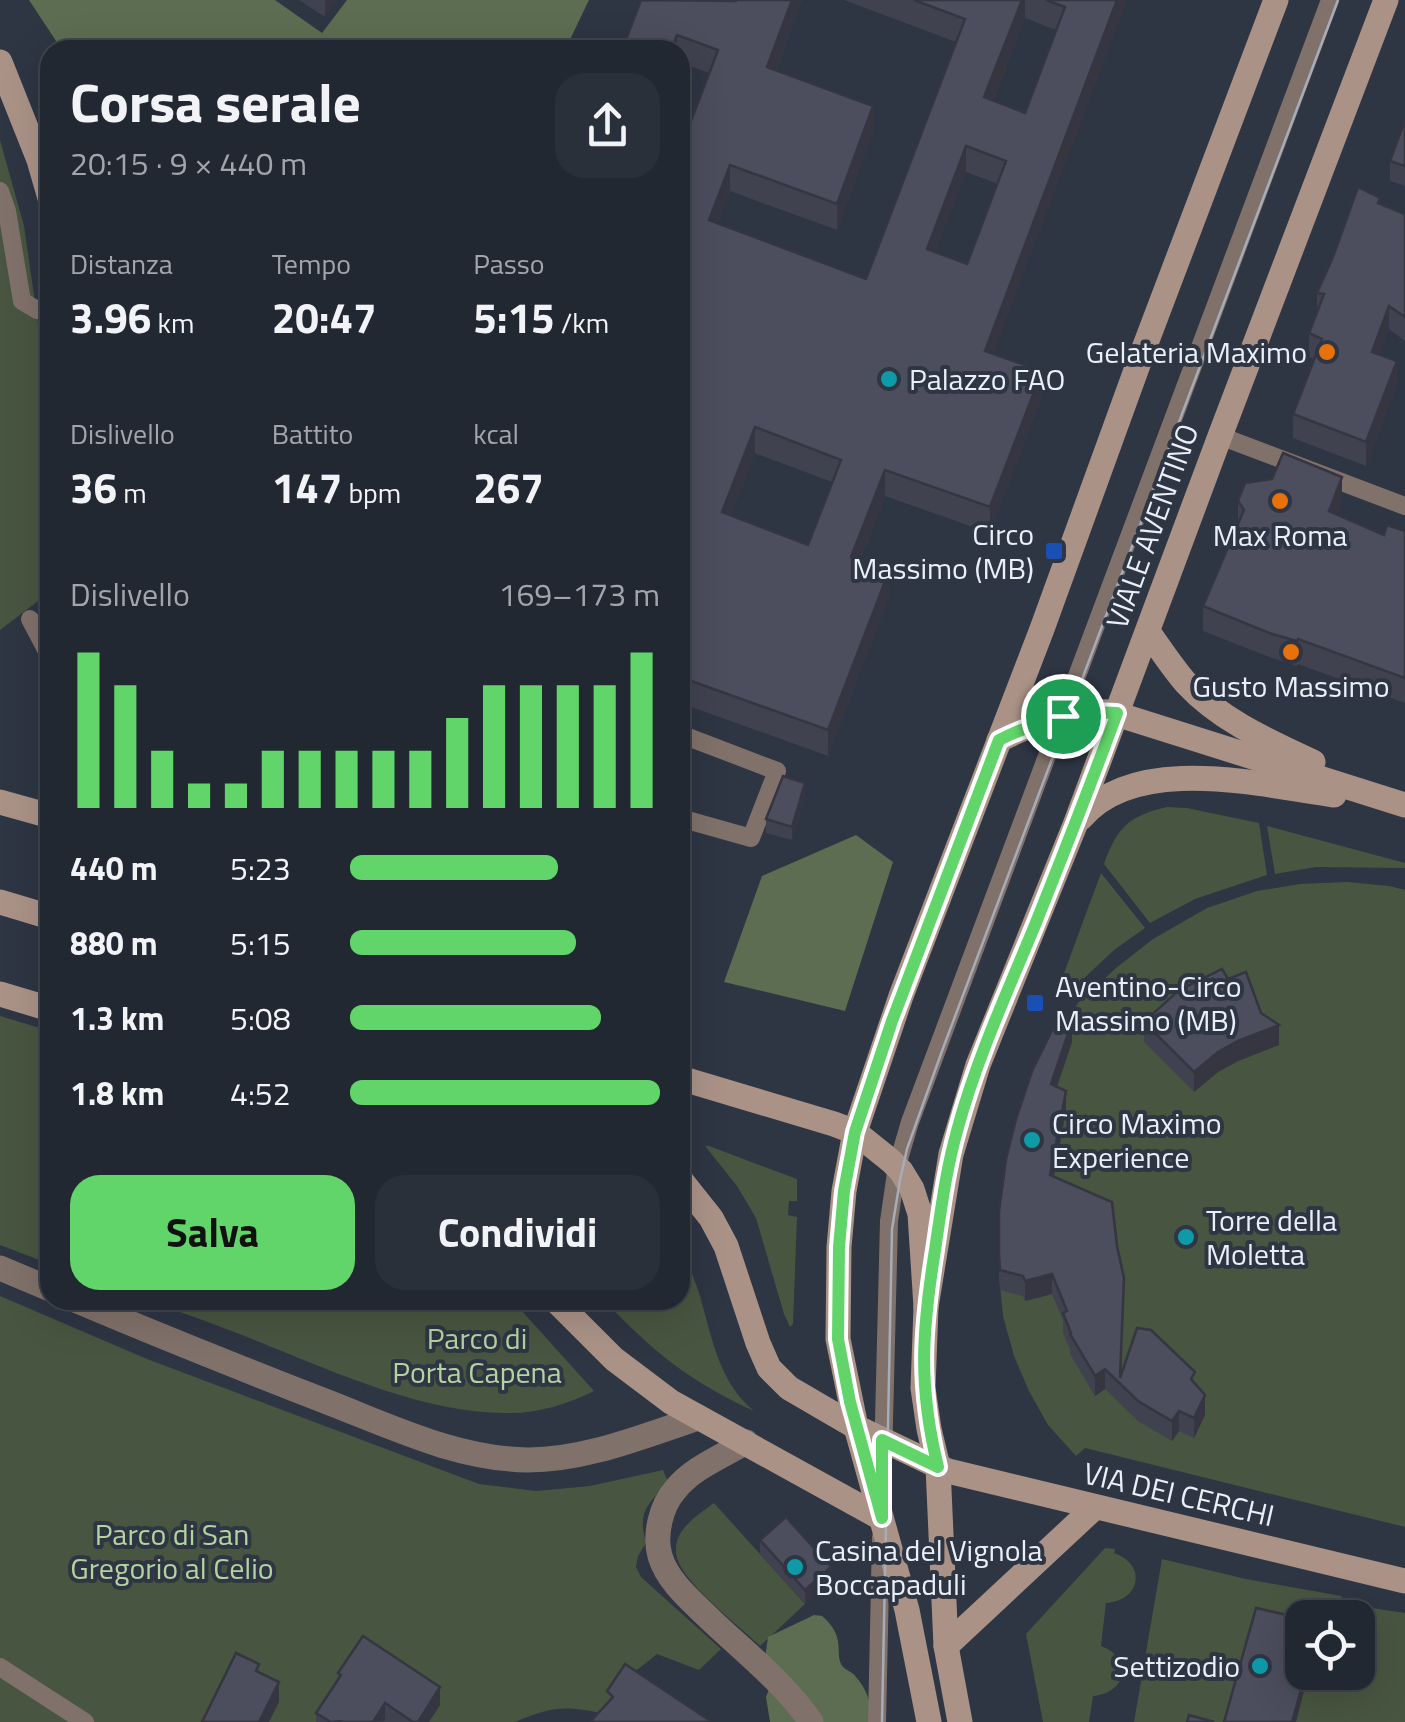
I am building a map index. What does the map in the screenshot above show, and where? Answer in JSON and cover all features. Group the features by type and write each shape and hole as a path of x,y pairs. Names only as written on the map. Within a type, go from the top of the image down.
{"main road":[{"path":"929,1722 901,1585 841,1361 838,1297 844,1191 855,1132 901,996 1276,0"},
{"name":"VIALE AVENTINO","path":"926,1307 946,1179 978,1066 1075,826 1383,2"},
{"path":"0,63 40,166"},
{"path":"1148,632 1183,680 1226,716 1402,804"},
{"path":"999,740 1063,716 1117,713 1402,804"},
{"path":"1075,826 1087,810 1113,794 1167,778 1234,782 1402,804"},
{"path":"0,802 40,813"},
{"path":"0,902 40,913"},
{"path":"0,994 40,1006"},
{"path":"690,1081 855,1132 897,1166 912,1189 920,1214 926,1307 923,1388 938,1467 946,1646 960,1722"},
{"name":"VIA DEI CERCHI","path":"690,1188 726,1246 769,1368 789,1388 856,1427 938,1467 1405,1581"},
{"path":"565,1310 623,1366 671,1402 882,1518"},
{"path":"946,1646 1095,1508"}],"street":[{"path":"0,1268 40,1285"},
{"path":"99,1310 406,1434 462,1452 548,1459 612,1446 698,1418"},
{"path":"746,1442 687,1477 674,1491 661,1518 661,1557 678,1587 790,1696 811,1722"}],"lane":[{"name":"VIALE AVENTINO","path":"877,1722 886,1260 897,1166 910,1122 1330,0"},
{"path":"0,191 22,301 40,310"},
{"path":"1220,436 1405,506"},
{"path":"30,619 40,638"},
{"path":"690,738 777,771 751,838 690,821"},
{"path":"0,1667 85,1722"}],"green space":[{"path":"29,0 275,0 322,33 347,0 589,0 570,40 55,40"},
{"path":"0,140 24,226 39,330 40,600 0,630"},
{"path":"1167,807 1259,823 1267,875 1195,899 1150,923 1104,864 1126,825"},
{"path":"1267,826 1405,863 1405,868 1316,867 1275,874"},
{"path":"856,835 893,862 845,1011 724,982 762,876"},
{"path":"1101,873 1145,928 1080,982 1072,984 1063,976"},
{"path":"1347,882 1405,890 1405,1527 1085,1448 1076,1456 1048,1425 1014,1356 1003,1316 999,1276 1054,1042 1078,1003 1153,939 1207,908 1257,891"},
{"path":"0,1016 40,1028 40,1260 0,1245"},
{"path":"705,1146 797,1179 797,1201 789,1201 788,1215 797,1217 790,1327 756,1218"},
{"path":"690,1269 725,1373 754,1411 710,1389 639,1335 614,1310 690,1310"},
{"name":"Parco di San Gregorio al Celio","path":"0,1296 147,1359 479,1484 536,1491 590,1486 663,1470 668,1482 646,1509 646,1543 636,1567 641,1577 721,1649 699,1670 657,1654 632,1674 601,1713 557,1709 515,1722 0,1722"},
{"name":"Parco di Porta Capena","path":"174,1310 521,1310 594,1391 528,1412 445,1407 355,1380"},
{"path":"714,1503 805,1604 760,1646 696,1587 677,1559 676,1544 682,1531"},
{"path":"1105,1548 1115,1549 1114,1553 1132,1566 1135,1574 1136,1582 1126,1596 1106,1603 1101,1646 1118,1658 1122,1674 1114,1689 1093,1696 1089,1722 1043,1722 1026,1634"},
{"path":"1162,1559 1341,1596 1343,1600 1285,1600 1285,1690 1375,1690 1375,1608 1405,1613 1405,1722 1134,1722"},
{"path":"814,1615 822,1616 835,1631 840,1662 863,1687 872,1722 770,1722 765,1658 768,1637"}],"building":[{"name":"Palazzo FAO","path":"641,0 792,0 767,67 873,106 837,204 730,165 709,220 866,279 965,19 914,0 1022,0 984,97 1025,113 1065,7 1046,0 1117,0 985,351 1042,371 990,507 885,470 851,557 889,571 828,730 690,681 690,124 718,50 677,35 675,40 626,40","holes":["966,146 1006,161 967,264 927,249","755,427 841,460 808,545 722,512"]},
{"path":"1405,120 1405,166 1390,161"},
{"path":"1358,187 1380,198 1378,203 1405,214 1405,317 1389,306 1372,352 1397,361 1366,442 1293,414 1322,339 1309,333 1324,294 1317,293"},
{"path":"1283,453 1342,477 1329,511 1384,535 1387,525 1405,531 1405,678 1298,639 1272,634 1203,606 1244,510 1238,501 1245,483 1272,479"},
{"path":"783,776 805,783 792,827 766,819"},
{"path":"1222,969 1228,979 1246,972 1261,1013 1279,1025 1218,1052 1194,1072 1144,1022 1178,991"},
{"path":"1059,1016 1072,1022 1051,1084 1066,1091 1050,1175 1112,1202 1124,1278 1120,1378 1137,1328 1151,1330 1195,1372 1191,1379 1205,1395 1194,1418 1179,1411 1172,1421 1138,1401 1105,1369 1095,1376 1070,1334 1063,1313 1067,1311 1052,1274 1025,1281 1023,1276 1000,1270 999,1211 1006,1159 1032,1071"},
{"name":"Casina del Vignola Boccapaduli","path":"786,1517 831,1567 805,1590 760,1540"},
{"path":"1256,1608 1285,1615 1285,1690 1301,1690 1292,1722 1224,1722"},
{"path":"363,1636 440,1687 418,1722 385,1703 373,1722 331,1722 316,1713"},
{"path":"236,1653 259,1664 256,1671 279,1682 259,1722 202,1722"},
{"path":"625,1664 712,1722 590,1722 613,1697 607,1691"},
{"path":"1189,1715 1214,1722 1187,1722"}],"tram line":[{"path":"882,1722 892,1229 907,1149 1338,0"}],"place":[{"name":"Gelateria Maximo","path":"1327,352"},
{"name":"Palazzo FAO","path":"889,379"},
{"name":"Max Roma","path":"1280,501"},
{"name":"Circo Massimo (MB)","path":"1054,551"},
{"name":"Gusto Massimo","path":"1291,652"},
{"name":"Aventino-Circo Massimo (MB)","path":"1035,1003"},
{"name":"Circo Maximo Experience","path":"1032,1140"},
{"name":"Torre della Moletta","path":"1186,1237"},
{"name":"Casina del Vignola Boccapaduli","path":"795,1567"},
{"name":"Settizodio","path":"1260,1666"}],"route":[{"path":"1117,713 978,1066 951,1154 926,1307 924,1343 923,1388 938,1467 882,1440 882,1518 856,1427 838,1339 839,1247 855,1132 901,996 999,740 1063,716 1117,713"}]}
